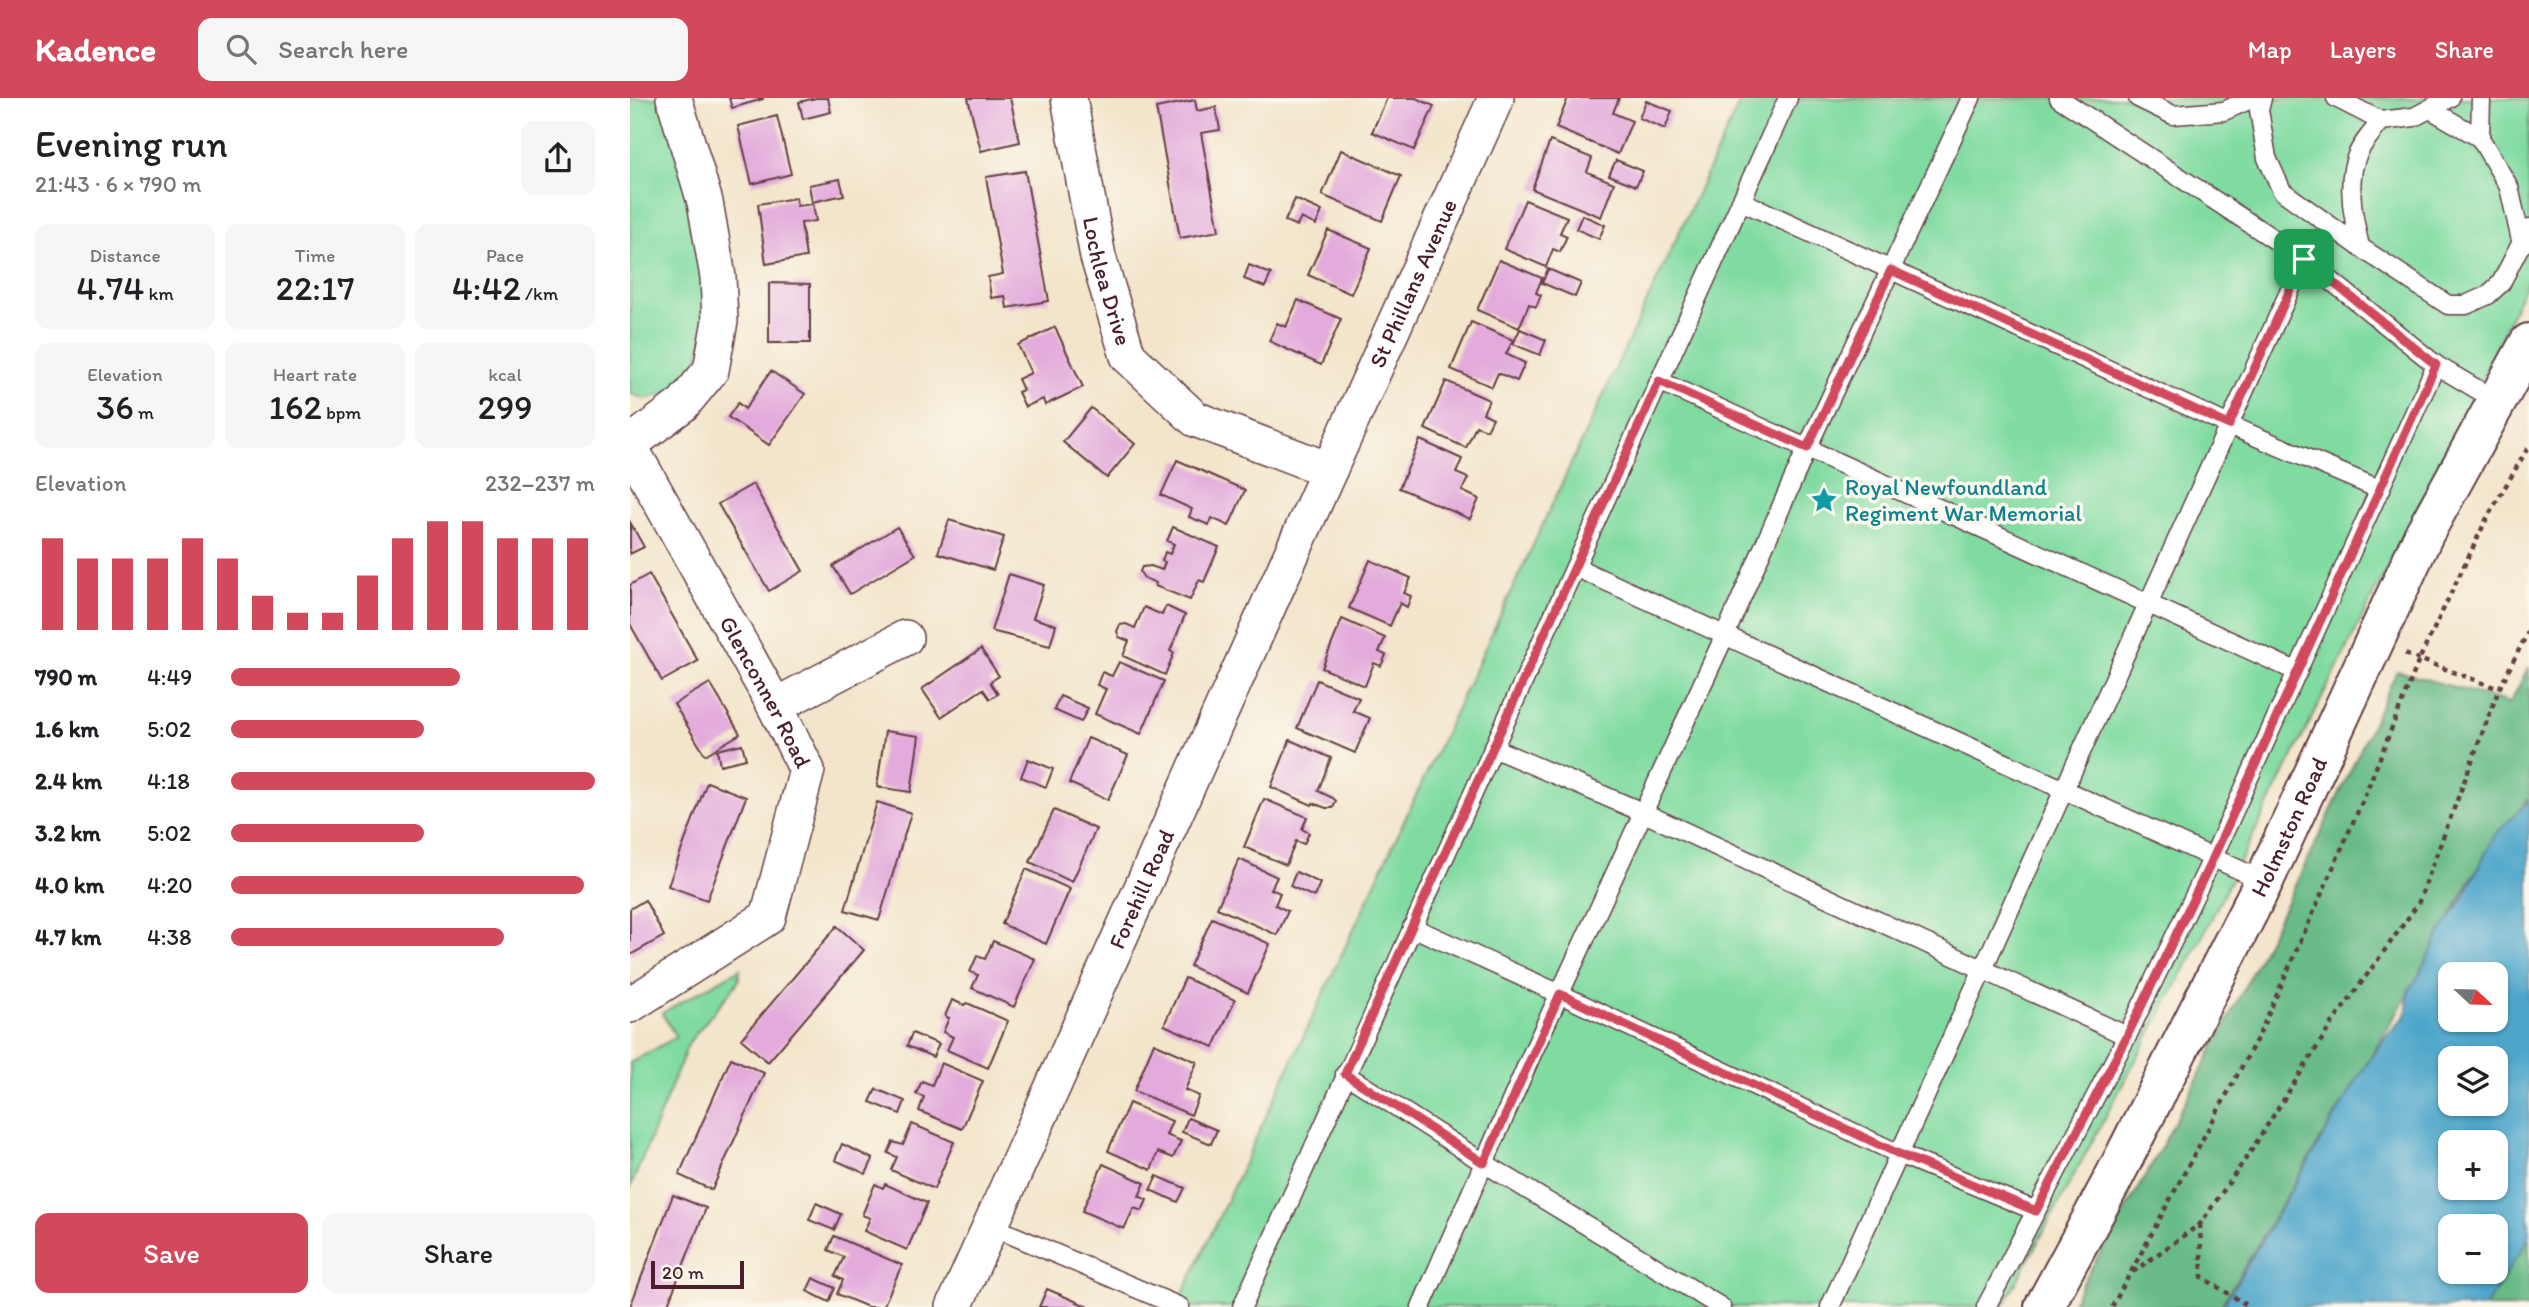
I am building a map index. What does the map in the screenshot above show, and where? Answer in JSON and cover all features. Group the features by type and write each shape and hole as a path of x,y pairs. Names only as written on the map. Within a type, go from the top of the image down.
{"main road":[{"name":"Holmston Road","path":"2044,1307 2112,1181 2264,881 2424,534 2529,343"}],"street":[{"path":"630,446 683,404 710,370 720,321 718,277 705,202 674,98"},
{"name":"Lochlea Drive","path":"1069,98 1098,257 1128,356 1195,419 1329,470"},
{"name":"St Phillans Avenue","path":"1329,470 1496,98"},
{"name":"Glenconner Road","path":"630,446 775,706 807,770 768,918 630,1005"},
{"name":"Forehill Road","path":"954,1307 1329,470"},
{"path":"775,706 905,638"}],"lane":[{"path":"1242,1307 1787,98"},
{"path":"1421,1307 1807,448 1971,98"},
{"path":"2059,98 2304,259 2436,365 2497,401"},
{"path":"2138,98 2173,115 2224,111 2253,98"},
{"path":"2262,98 2259,110 2267,158 2281,191 2448,305 2466,305 2488,295 2501,283 2525,237 2509,187 2480,138 2430,109"},
{"path":"2336,98 2381,121 2414,117 2450,98"},
{"path":"2480,138 2482,98"},
{"path":"2360,247 2353,215 2352,176 2356,156 2381,121"},
{"path":"1741,201 2229,425 2381,490"},
{"path":"1830,1307 2304,259"},
{"path":"1986,1307 2127,1036 2213,858 2436,365"},
{"path":"1659,381 2298,672"},
{"path":"1575,567 2264,881"},
{"path":"1493,748 1642,812 2127,1036"},
{"path":"1412,927 1899,1154 2036,1211"},
{"path":"1345,1074 1484,1163 1721,1307"},
{"path":"990,1226 1180,1307"}],"path":[{"path":"2112,1307 2260,1033 2363,800 2419,660 2487,518 2529,446"},
{"path":"2131,1274 2200,1224 2333,1022 2418,904 2499,689 2529,630"},
{"path":"2375,641 2499,689"},
{"path":"2200,1224 2202,1277 2250,1307"}],"green space":[{"path":"630,98 665,98 695,208 709,309 697,362 671,391 647,399 630,394"},
{"path":"1742,98 2529,98 2529,276 2477,389 2202,937 2003,1307 1177,1307"},
{"path":"2529,667 2529,797 2469,882 2419,976 2220,1307 2070,1307 2151,1166 2223,1029 2312,851 2397,671 2510,703"},
{"path":"740,969 738,982 689,1042 630,1189 630,1063 676,1037 662,1013"},
{"path":"2529,1239 2529,1307 2485,1307 2500,1284 2508,1284 2508,1271"}],"water":[{"path":"2529,800 2529,1238 2508,1271 2508,1214 2438,1214 2438,1284 2500,1284 2485,1307 2222,1307 2364,1068 2386,1036 2406,1015 2409,990 2419,976 2438,936 2462,900 2495,835"}],"building":[{"path":"729,98 763,98 763,99 732,108"},
{"path":"828,98 831,112 803,119 799,102"},
{"path":"968,98 1010,98 1020,142 981,151"},
{"path":"1387,98 1416,98 1434,106 1414,150 1372,132"},
{"path":"1568,98 1619,98 1613,113 1632,121 1618,154 1556,128"},
{"path":"1195,100 1197,111 1216,107 1220,130 1201,133 1219,231 1180,238 1156,108"},
{"path":"1646,101 1672,111 1665,129 1639,118"},
{"path":"777,116 791,174 752,184 738,126"},
{"path":"1550,141 1592,158 1587,172 1614,183 1601,217 1532,189"},
{"path":"1341,150 1401,176 1382,221 1322,195"},
{"path":"1616,160 1643,171 1636,186 1609,175"},
{"path":"1025,171 1049,301 1007,308 1005,296 991,298 988,277 1003,274 986,177"},
{"path":"840,179 844,195 812,202 809,185"},
{"path":"796,198 797,206 813,204 816,221 801,223 806,257 766,264 758,204"},
{"path":"1295,199 1322,211 1316,225 1301,218 1297,226 1285,221"},
{"path":"1525,200 1567,217 1560,233 1567,236 1560,252 1553,249 1546,267 1504,249"},
{"path":"1582,215 1605,225 1599,239 1576,229"},
{"path":"1328,230 1371,248 1351,294 1308,275"},
{"path":"1499,260 1542,278 1536,293 1541,295 1536,307 1529,304 1519,328 1477,310"},
{"path":"1249,265 1271,274 1265,287 1244,279"},
{"path":"1548,269 1581,283 1575,297 1542,283"},
{"path":"769,283 810,284 810,343 769,343"},
{"path":"1298,300 1341,319 1321,365 1269,341 1277,323 1286,327"},
{"path":"1471,322 1513,340 1506,354 1525,363 1517,381 1498,373 1492,387 1451,369"},
{"path":"1055,327 1083,387 1045,405 1043,399 1025,407 1018,392 1023,390 1018,379 1031,373 1018,345"},
{"path":"1520,329 1546,340 1540,355 1513,344"},
{"path":"771,371 805,394 769,445 728,417 738,403 745,409"},
{"path":"1446,381 1489,400 1483,413 1493,418 1487,430 1476,426 1466,448 1425,429"},
{"path":"1091,408 1135,444 1107,478 1063,442"},
{"path":"1420,440 1462,459 1456,473 1468,478 1462,491 1479,499 1470,519 1399,488"},
{"path":"1177,460 1245,490 1229,526 1212,518 1209,525 1189,517 1192,509 1161,495"},
{"path":"753,484 803,571 769,591 718,504"},
{"path":"949,520 1004,537 993,570 938,553"},
{"path":"630,522 644,547 630,554"},
{"path":"897,527 915,555 850,594 833,566"},
{"path":"1173,527 1219,547 1204,582 1199,580 1190,600 1155,586 1156,583 1144,578 1140,572 1142,567 1151,566 1162,570 1165,552 1170,554 1174,544 1167,541"},
{"path":"1370,560 1411,578 1404,593 1411,596 1407,607 1400,603 1390,626 1349,608"},
{"path":"649,574 698,661 662,681 630,624 630,585"},
{"path":"1009,574 1044,585 1033,618 1056,625 1050,646 991,631"},
{"path":"1166,606 1185,615 1170,651 1174,653 1165,675 1123,656 1129,641 1119,637 1117,631 1120,625 1126,624 1135,628 1144,607 1162,615"},
{"path":"1342,619 1385,638 1379,652 1386,655 1381,666 1374,663 1365,686 1322,668"},
{"path":"981,649 999,676 990,682 998,694 990,699 983,689 941,717 922,689"},
{"path":"1119,662 1164,681 1141,734 1095,714 1106,689 1097,685 1102,672 1112,676"},
{"path":"1317,680 1359,698 1353,711 1370,718 1355,753 1297,728"},
{"path":"710,683 740,734 705,755 674,704"},
{"path":"1060,696 1088,708 1081,722 1054,710"},
{"path":"885,731 919,736 911,792 877,787"},
{"path":"1088,738 1128,755 1108,800 1069,783"},
{"path":"1290,740 1331,758 1318,791 1336,801 1333,808 1313,803 1312,805 1271,787"},
{"path":"742,744 746,759 720,765 717,750"},
{"path":"1028,759 1053,769 1046,787 1021,777"},
{"path":"707,782 746,797 707,900 668,886"},
{"path":"1264,799 1307,817 1302,829 1309,833 1304,844 1296,841 1286,865 1244,847"},
{"path":"877,802 911,813 879,920 845,910"},
{"path":"1054,810 1096,829 1072,882 1030,862"},
{"path":"1239,859 1277,877 1271,889 1280,893 1275,905 1288,911 1277,935 1217,908"},
{"path":"1026,869 1070,889 1046,944 1002,924"},
{"path":"1296,872 1320,883 1314,897 1290,886"},
{"path":"645,900 664,936 630,955 630,909"},
{"path":"1212,918 1270,944 1248,993 1190,966"},
{"path":"837,926 864,950 768,1062 741,1039"},
{"path":"993,941 1035,959 1014,1007 972,988 978,975 970,972 977,956 985,959"},
{"path":"1185,978 1235,1000 1214,1047 1164,1025"},
{"path":"952,1000 964,1005 967,1003 1008,1021 988,1068 947,1050 953,1037 943,1032 949,1018 945,1016"},
{"path":"912,1033 939,1044 933,1057 907,1046"},
{"path":"1154,1043 1197,1062 1185,1090 1199,1096 1191,1115 1134,1091"},
{"path":"731,1058 764,1073 712,1190 679,1175"},
{"path":"941,1063 983,1081 962,1129 919,1111 924,1097 916,1094 922,1081 932,1085"},
{"path":"876,1089 905,1101 900,1114 870,1102"},
{"path":"1129,1103 1172,1121 1166,1135 1181,1141 1173,1158 1158,1152 1151,1170 1108,1151"},
{"path":"1188,1118 1217,1130 1211,1144 1182,1132"},
{"path":"912,1124 954,1142 934,1189 891,1170 897,1157 888,1153 893,1142 903,1145"},
{"path":"842,1144 873,1159 866,1174 835,1160"},
{"path":"1103,1164 1145,1183 1139,1196 1147,1200 1142,1211 1134,1208 1124,1229 1082,1211"},
{"path":"1157,1176 1185,1188 1178,1202 1150,1190"},
{"path":"875,1184 883,1188 885,1184 927,1203 907,1250 864,1231 870,1218 862,1215"},
{"path":"673,1195 706,1208 668,1304 674,1307 630,1307"},
{"path":"816,1203 841,1214 834,1230 809,1220"},
{"path":"834,1236 902,1265 883,1307 868,1307 837,1294 843,1280 835,1276 844,1257 828,1250"},
{"path":"813,1278 835,1288 829,1302 807,1291"},
{"path":"1047,1289 1089,1307 1039,1307"}],"place":[{"name":"Royal Newfoundland Regiment War Memorial","path":"1824,500"}],"route":[{"path":"2304,259 2436,365 2213,858 2127,1036 2036,1211 1899,1154 1560,994 1484,1163 1345,1074 1659,381 1807,448 1891,270 2229,425 2304,259"}]}
